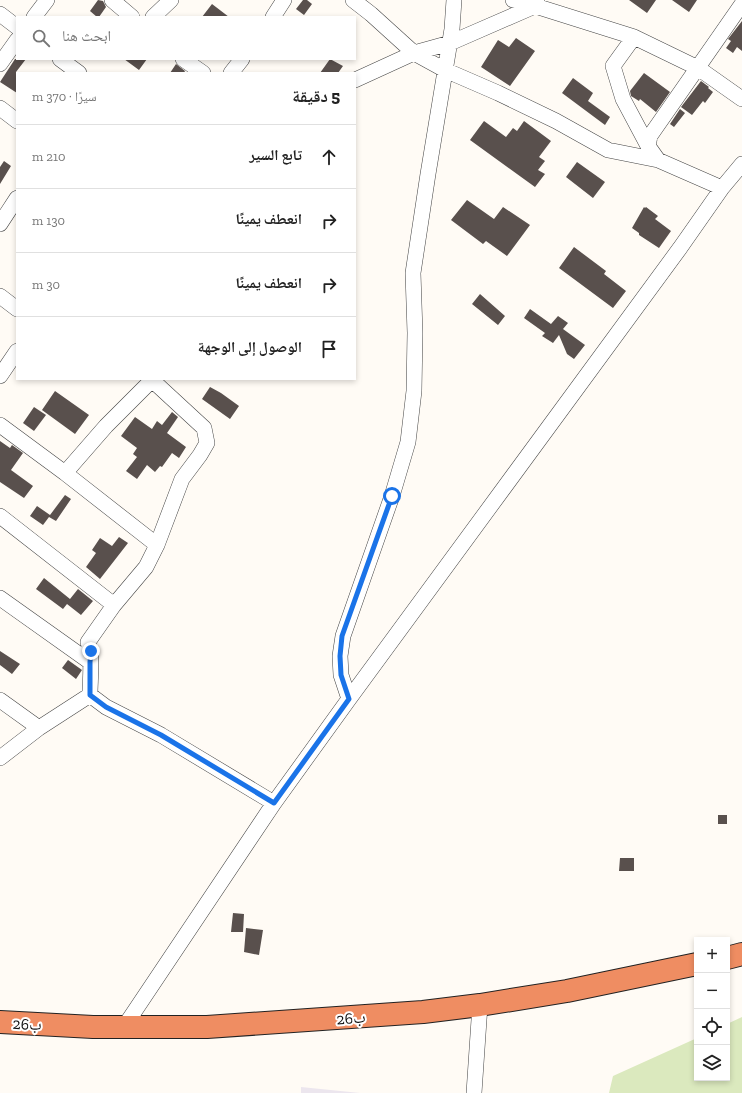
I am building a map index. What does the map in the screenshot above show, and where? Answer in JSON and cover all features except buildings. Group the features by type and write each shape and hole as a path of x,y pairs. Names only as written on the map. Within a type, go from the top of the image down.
{"highway":[{"path":"730,957 742,954"},
{"name":"26ب","path":"0,1022 93,1027 208,1027 423,1012 480,1005 568,991 694,965"}],"street":[{"path":"35,16 47,0"},
{"path":"112,0 131,16"},
{"path":"154,16 171,0"},
{"path":"274,16 284,0"},
{"path":"353,0 371,14 414,53 445,70 550,118 608,150 658,160 722,188"},
{"path":"349,699 341,675 340,656 342,636 392,496 408,442 414,391 416,332 413,273 450,43 454,0"},
{"path":"513,0 537,3 634,37 698,68 742,99"},
{"path":"648,146 650,136 742,4 736,0"},
{"path":"356,80 414,53 450,43 537,3"},
{"path":"0,14 16,26"},
{"path":"634,37 612,66 623,99 648,146 658,160"},
{"path":"0,64 16,41"},
{"path":"61,60 78,72"},
{"path":"184,60 202,72"},
{"path":"232,72 241,60"},
{"path":"0,108 16,120"},
{"path":"124,1027 274,803 680,248 722,188 742,164"},
{"path":"2,214 16,199"},
{"path":"0,296 16,308"},
{"path":"0,376 16,352"},
{"path":"65,473 106,426 152,380 204,428 207,442 200,455 182,480 157,546 146,567 114,605 88,642 91,651 90,695"},
{"path":"0,425 65,473 157,546"},
{"path":"0,516 114,605"},
{"path":"0,598 90,662"},
{"path":"90,695 106,707 161,735 274,803"},
{"path":"0,758 39,728 90,695"},
{"path":"0,700 39,728"},
{"path":"730,951 742,942"},
{"path":"474,1093 480,1005"}],"shaded area":[{"path":"301,1087 360,1093 301,1093"}],"green space":[{"path":"742,1017 742,1093 609,1093 613,1076 694,1039 694,1081 730,1081 730,1023"}],"route":[{"path":"91,651 90,695 106,707 161,735 274,803 349,699 341,675 340,656 342,636 392,496"}]}
